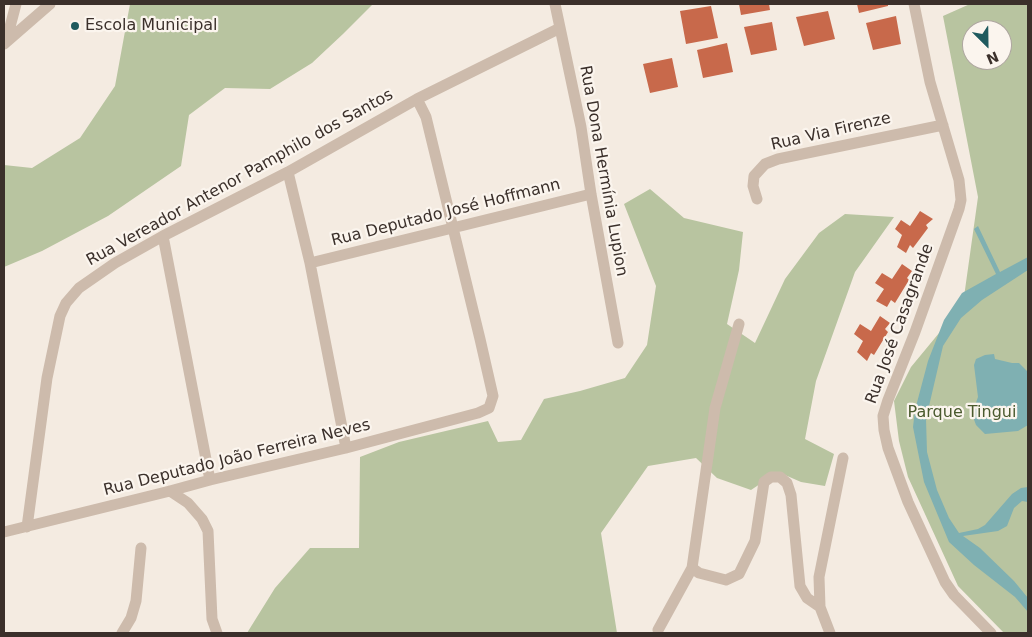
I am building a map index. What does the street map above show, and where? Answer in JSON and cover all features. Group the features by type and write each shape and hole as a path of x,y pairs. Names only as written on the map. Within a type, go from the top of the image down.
{"street":[{"path":"5,43 16,4"},
{"path":"5,43 50,4"},
{"name":"Rua Dona Hermínia Lupion","path":"555,4 581,127 590,194 618,343"},
{"name":"Rua José Casagrande","path":"914,4 930,82 959,180 961,200 915,332 888,400 883,416 884,430 888,448 908,502 945,582 954,595 990,633"},
{"name":"Rua Vereador Antenor Pamphilo dos Santos","path":"27,527 47,378 60,316 66,303 79,288 108,268 163,236 288,172 417,99 560,28"},
{"path":"417,99 426,117 452,229"},
{"name":"Rua Via Firenze","path":"757,199 754,176 765,164 778,159 943,125"},
{"path":"288,172 310,263 346,448"},
{"name":"Rua Deputado José Hoffmann","path":"310,263 590,194"},
{"name":"Rua Deputado João Ferreira Neves","path":"4,534 210,480 346,448 478,413 490,408 493,396 452,229"},
{"path":"163,236 210,480"},
{"path":"658,630 692,568 715,408 740,324"},
{"path":"830,633 820,607 819,577 843,458"},
{"path":"692,568 699,574 726,580 739,574 755,541 764,482 771,477 780,477 787,483 791,495 800,586 807,598 820,607"},
{"path":"170,491 188,503 202,519 208,531 212,619 217,633"},
{"path":"122,633 131,618 136,601 141,548"}],"green space":[{"path":"130,4 373,4 312,63 270,89 225,88 189,115 181,166 108,216 42,251 4,267 4,165 32,168 80,138 115,86"},
{"name":"Parque Tingui","path":"970,4 1028,4 1028,633 1004,633 958,586 908,477 899,441 894,401 911,367 963,304 978,197 943,16"},
{"path":"650,189 684,218 743,232 739,270 727,324 755,343 785,279 819,233 845,214 894,217 855,272 816,381 805,439 834,454 825,486 801,482 778,472 751,490 717,478 696,458 648,466 601,533 617,633 247,633 275,588 310,548 359,548 360,457 399,442 488,421 498,442 521,440 544,399 625,378 647,345 656,286 624,204"}],"water":[{"path":"978,226 1000,272 1028,257 1028,270 982,300 961,318 943,346 926,419 927,452 937,490 949,518 959,533 978,529 985,525 1012,494 1021,488 1028,487 1028,502 1022,501 1014,508 1007,526 998,531 963,536 980,548 1014,581 1028,598 1028,612 1015,597 974,565 949,542 924,482 913,427 915,410 928,361 944,320 962,293 996,274 974,229"},
{"path":"994,354 995,359 1019,363 1028,372 1028,425 1018,431 985,434 976,425 972,414 978,397 974,365 976,359"}],"building":[{"path":"739,4 769,4 770,10 741,15"},
{"path":"857,4 888,4 888,6 859,13"},
{"path":"711,6 718,38 686,44 680,11"},
{"path":"828,11 835,39 804,46 796,17"},
{"path":"896,16 901,44 873,50 866,23"},
{"path":"772,22 777,50 751,55 744,27"},
{"path":"727,43 733,72 703,78 697,50"},
{"path":"672,58 678,87 650,93 643,64"},
{"path":"920,211 933,219 926,225 928,228 913,248 910,245 906,253 897,247 902,235 895,229 901,220 910,226"},
{"path":"902,264 912,271 907,278 909,280 895,303 891,300 887,307 876,301 884,289 875,283 882,273 892,279"},
{"path":"880,316 890,323 885,329 888,332 874,355 871,353 867,361 857,352 863,341 854,334 860,324 871,331"}],"place":[{"name":"Escola Municipal","path":"75,26"}]}
